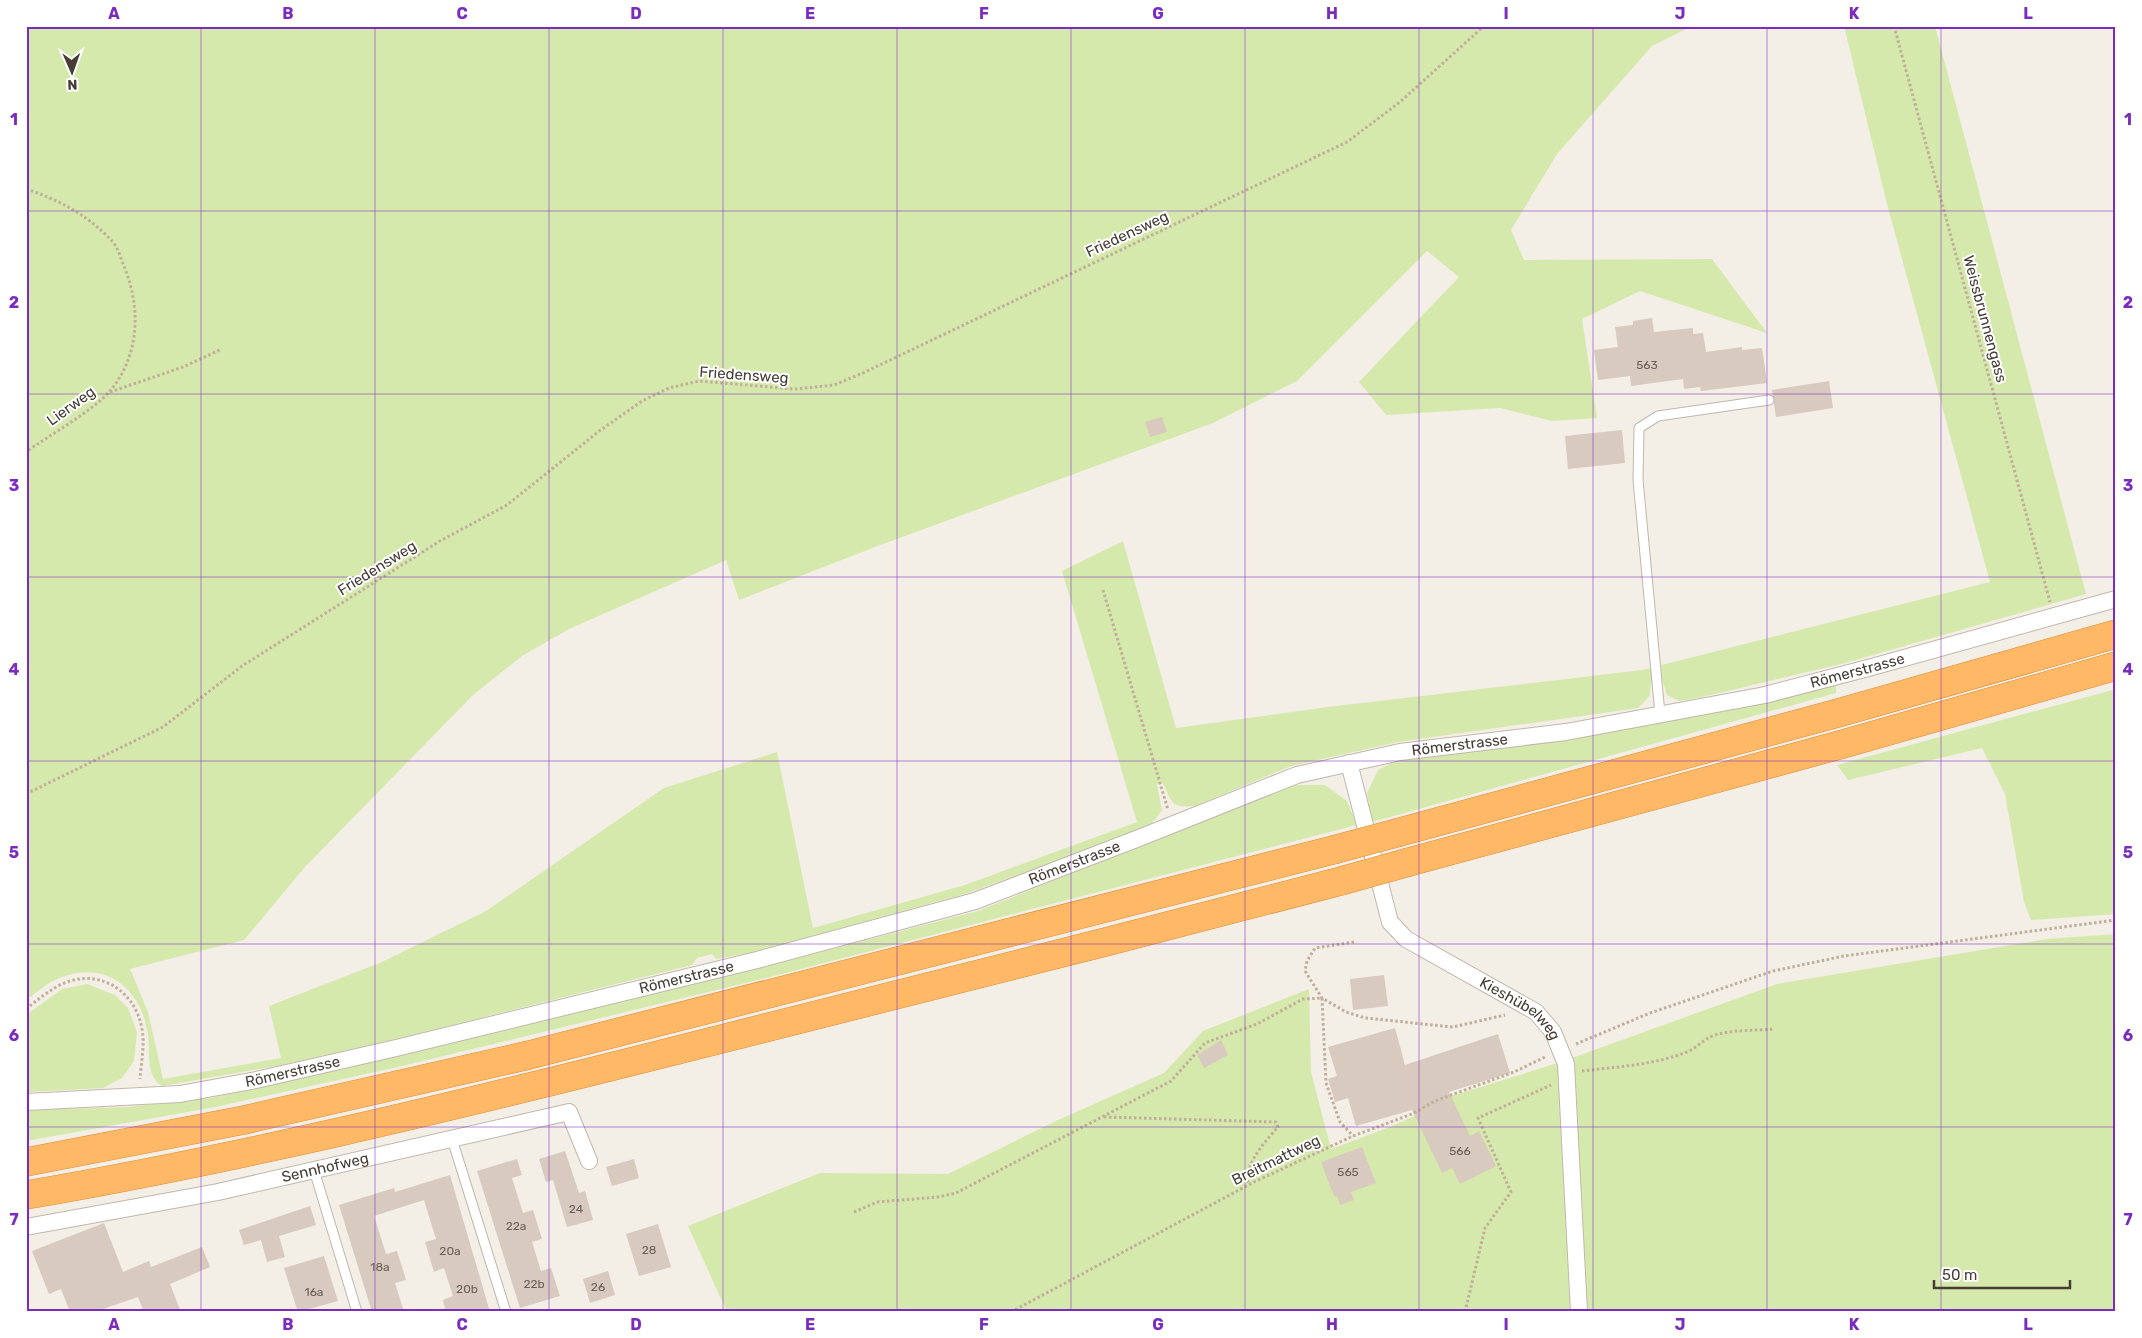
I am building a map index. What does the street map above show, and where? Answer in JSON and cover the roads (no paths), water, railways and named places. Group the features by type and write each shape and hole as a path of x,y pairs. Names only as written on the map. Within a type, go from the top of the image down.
{"highway":[{"path":"26,1162 244,1120 529,1055 1010,934 1334,850 1829,715 2116,634"},
{"path":"26,1195 255,1151 530,1087 1033,961 1409,862 1843,744 2116,666"}],"street":[{"name":"Römerstrasse","path":"26,1102 180,1094 256,1080 757,960 975,901 1297,775 1400,752 1566,732 1764,695 2054,617 2116,598"},
{"name":"Kieshübelweg","path":"1349,763 1390,922 1406,940 1536,1012 1553,1032 1561,1050 1566,1064 1567,1075 1574,1253 1579,1312"},
{"name":"Sennhofweg","path":"26,1227 218,1192 569,1112 589,1161"}],"lane":[{"path":"1660,714 1638,480 1638,428 1658,416 1769,400"},
{"path":"452,1139 506,1312"},
{"path":"314,1170 357,1312"}]}
